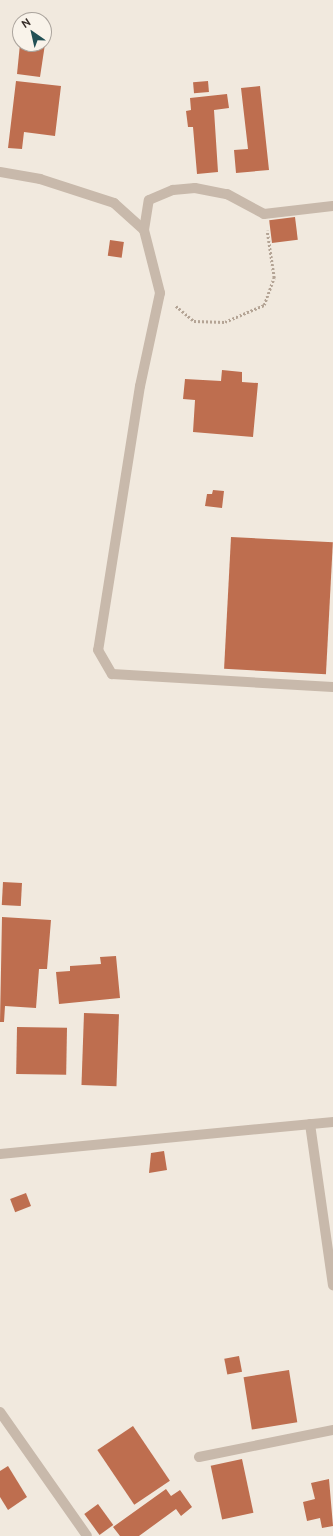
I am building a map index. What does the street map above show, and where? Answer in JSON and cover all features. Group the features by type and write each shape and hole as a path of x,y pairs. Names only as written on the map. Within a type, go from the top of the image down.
{"street":[{"path":"0,172 40,179 114,203 144,230"},
{"path":"333,206 264,214 226,194 195,188 173,190 149,200 144,230 160,293 140,386 98,650 112,674 333,687"},
{"path":"0,1154 333,1122"},
{"path":"310,1124 333,1285"},
{"path":"0,1412 87,1536"},
{"path":"199,1457 333,1430"}],"path":[{"path":"160,293 194,321 225,322 264,305 274,278 264,214"}],"building":[{"path":"19,52 44,52 40,77 17,74"},
{"path":"16,81 61,86 55,136 24,132 22,149 8,148"},
{"path":"208,81 209,92 194,93 193,82"},
{"path":"260,86 269,170 236,173 234,150 248,149 241,88"},
{"path":"227,94 229,108 214,110 218,172 197,174 193,127 188,127 186,111 191,110 190,98"},
{"path":"295,217 298,240 272,243 269,220"},
{"path":"110,240 124,242 122,258 108,256"},
{"path":"222,370 242,372 242,382 258,383 253,437 193,432 195,400 183,399 185,379 221,381"},
{"path":"213,490 224,491 222,508 205,506 207,494 212,494"},
{"path":"231,537 333,542 326,674 224,669"},
{"path":"3,882 22,883 21,906 2,905"},
{"path":"2,917 51,920 47,969 39,969 36,1008 5,1006 4,1022 0,1022"},
{"path":"116,956 120,998 59,1004 56,972 70,971 70,966 101,964 100,957"},
{"path":"84,1013 119,1014 116,1086 81,1085"},
{"path":"17,1027 67,1028 66,1075 16,1074"},
{"path":"164,1151 167,1170 149,1173 151,1153"},
{"path":"26,1193 31,1206 15,1212 10,1199"},
{"path":"239,1356 242,1372 227,1375 224,1359"},
{"path":"289,1370 297,1422 252,1430 244,1377"},
{"path":"133,1426 170,1481 134,1505 97,1450"},
{"path":"242,1459 253,1513 222,1519 211,1466"},
{"path":"8,1466 27,1497 8,1510 0,1497 0,1471"},
{"path":"329,1479 333,1526 322,1528 320,1518 307,1521 303,1502 315,1499 311,1483"},
{"path":"166,1489 171,1496 180,1490 192,1507 181,1516 176,1509 139,1536 120,1536 113,1527"},
{"path":"98,1504 113,1525 100,1535 84,1514"}]}
